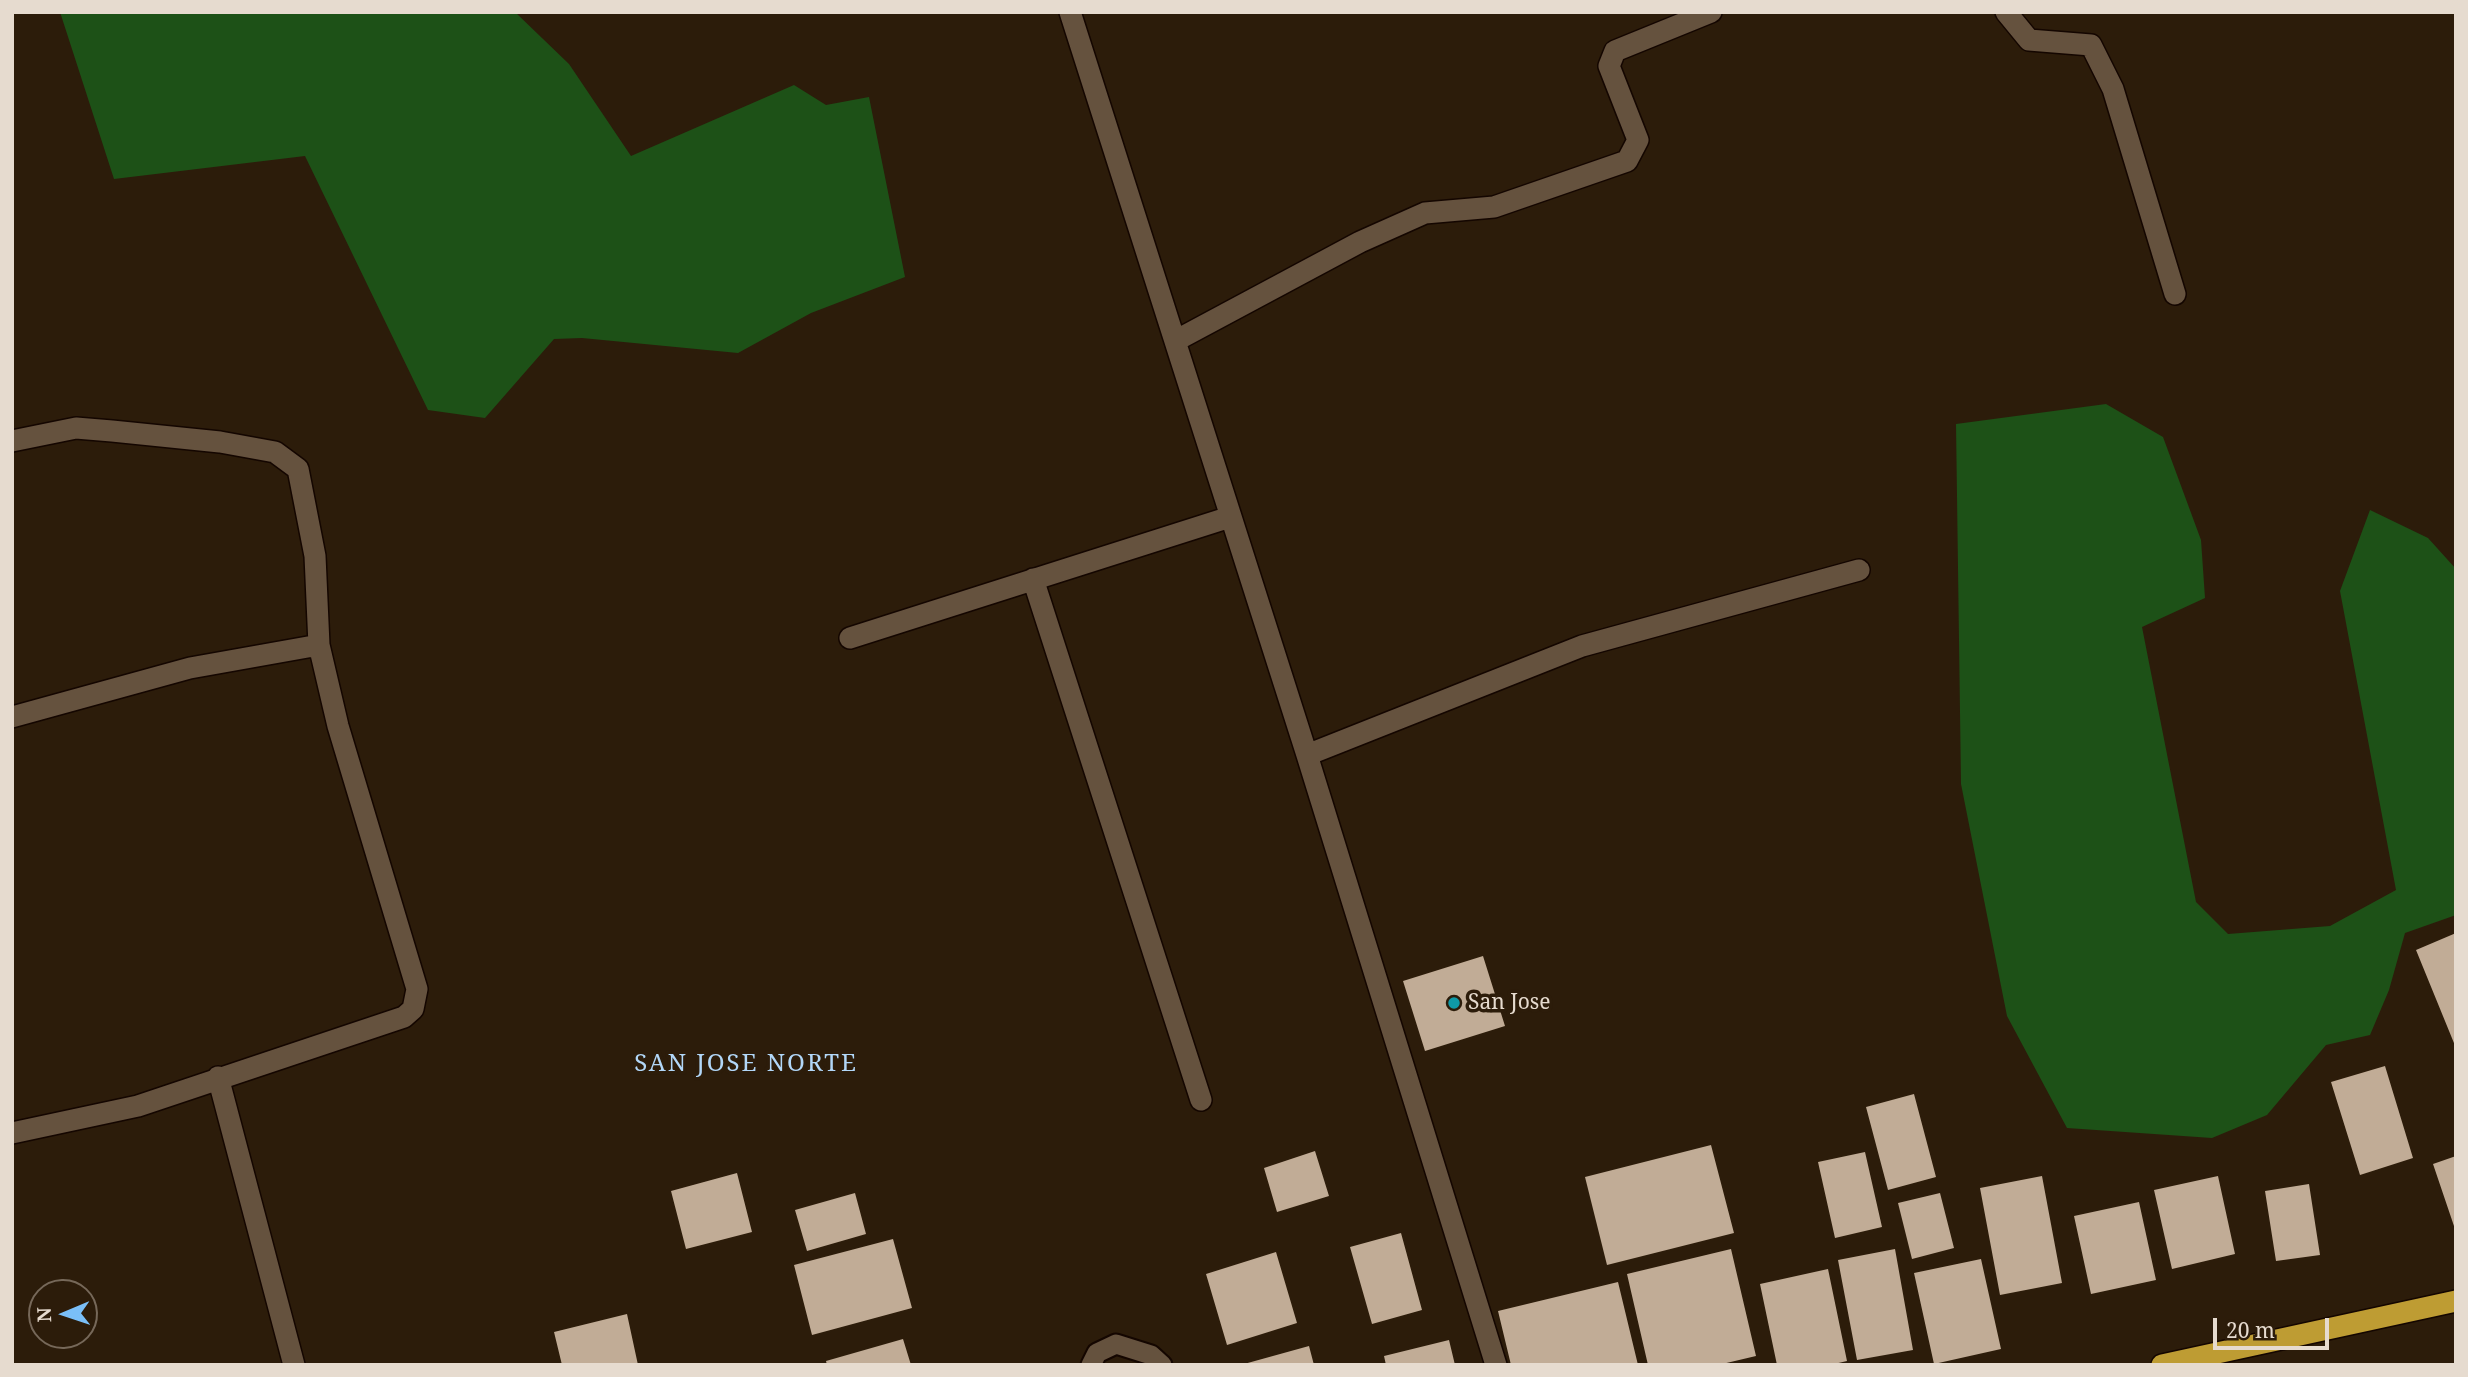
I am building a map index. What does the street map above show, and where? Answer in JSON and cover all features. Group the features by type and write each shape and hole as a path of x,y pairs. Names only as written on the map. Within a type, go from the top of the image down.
{"highway":[{"path":"2162,1365 2456,1301"}],"street":[{"path":"1070,12 1307,755 1496,1365"},
{"path":"1175,341 1360,242 1425,213 1494,207 1627,161 1638,140 1609,66 1615,51 1711,12"},
{"path":"2006,12 2029,40 2091,45 2113,89 2175,294"},
{"path":"12,441 35,433 76,428 220,442 275,452 298,469 306,494 315,556 319,645 338,726 417,989 416,1000 404,1017 332,1044 218,1077 138,1107 12,1133"},
{"path":"849,638 1230,517"},
{"path":"1307,755 1582,646 1859,570"},
{"path":"1033,579 1201,1100"},
{"path":"12,717 190,668 319,645"},
{"path":"218,1077 294,1365"}],"lane":[{"path":"1091,1365 1097,1353 1116,1344 1151,1355 1162,1365"}],"green space":[{"path":"60,12 515,12 569,64 631,156 794,85 826,105 869,97 905,277 811,313 738,353 582,338 554,339 485,418 428,410 305,156 114,179"},
{"path":"2106,404 2163,437 2201,540 2205,598 2142,627 2196,902 2228,934 2330,926 2396,890 2340,591 2370,510 2428,538 2456,569 2456,915 2405,933 2389,990 2370,1035 2326,1045 2267,1115 2212,1138 2067,1128 2007,1016 1961,784 1956,424"}],"building":[{"path":"2456,933 2456,1048 2416,950"},
{"name":"San Jose","path":"1483,956 1505,1026 1425,1051 1403,981"},
{"path":"2385,1066 2413,1158 2360,1175 2331,1082"},
{"path":"1914,1094 1936,1177 1888,1190 1866,1107"},
{"path":"1711,1145 1734,1233 1607,1265 1585,1177"},
{"path":"1315,1151 1329,1196 1277,1212 1264,1168"},
{"path":"1865,1152 1882,1227 1835,1238 1818,1162"},
{"path":"2456,1156 2456,1229 2455,1229 2433,1164"},
{"path":"737,1173 752,1232 686,1249 671,1191"},
{"path":"2042,1176 2062,1283 2000,1295 1980,1188"},
{"path":"2218,1176 2235,1254 2172,1269 2154,1190"},
{"path":"2309,1184 2320,1255 2276,1261 2265,1191"},
{"path":"855,1193 866,1234 807,1251 795,1210"},
{"path":"1940,1193 1954,1248 1912,1259 1898,1203"},
{"path":"2139,1202 2156,1280 2091,1294 2074,1216"},
{"path":"1401,1233 1422,1310 1372,1324 1350,1247"},
{"path":"893,1239 912,1308 812,1335 794,1265"},
{"path":"1731,1249 1756,1356 1718,1365 1648,1365 1627,1274"},
{"path":"1895,1249 1913,1350 1857,1360 1838,1260"},
{"path":"1276,1252 1297,1323 1227,1345 1206,1274"},
{"path":"1981,1259 2001,1349 1934,1364 1914,1273"},
{"path":"1828,1269 1847,1361 1830,1365 1777,1365 1760,1284"},
{"path":"1618,1282 1638,1365 1511,1365 1498,1311"},
{"path":"627,1314 638,1365 562,1365 554,1332"},
{"path":"903,1339 911,1365 827,1365 826,1361"},
{"path":"1449,1340 1455,1365 1386,1365 1384,1356"},
{"path":"1309,1346 1314,1365 1244,1364"}],"place":[{"name":"San Jose","path":"1454,1003"}],"district":[{"name":"SAN JOSE NORTE","path":"746,1064"}]}
